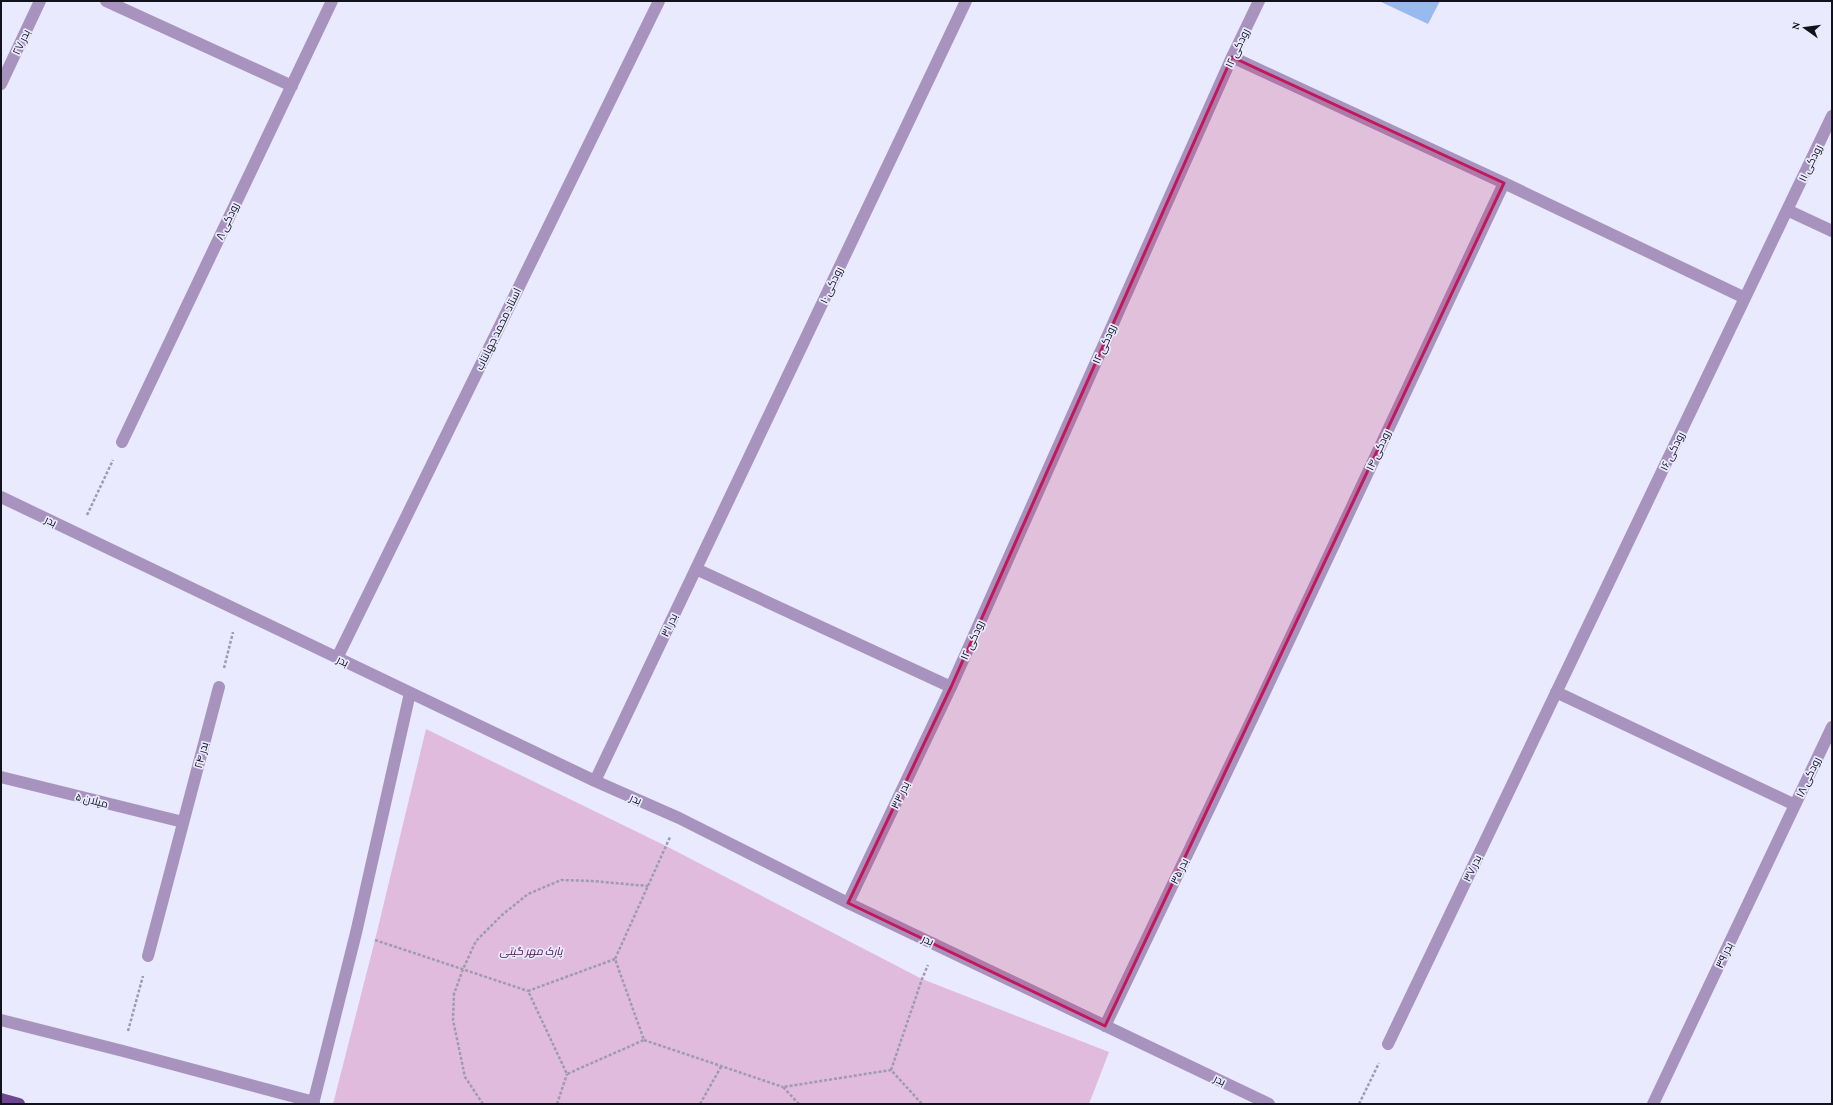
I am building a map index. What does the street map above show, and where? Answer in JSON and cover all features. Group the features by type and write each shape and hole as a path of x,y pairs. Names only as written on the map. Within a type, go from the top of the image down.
{"main road":[{"path":"1,1099 19,1104"}],"street":[{"name":"بدر ۲۷","path":"1,84 40,1"},
{"path":"106,1 292,86"},
{"name":"رودکی ۸","path":"122,442 332,1"},
{"name":"استاد محمد جهانتاب","path":"337,658 659,1"},
{"name":"رودکی ۱۰","path":"696,569 966,1"},
{"name":"رودکی ۱۲","path":"951,687 1232,57 1259,1"},
{"path":"1232,57 1504,183 1745,298"},
{"name":"رودکی ۱۱","path":"1787,210 1832,116"},
{"name":"رودکی ۱۴","path":"1253,717 1504,183"},
{"path":"1787,210 1832,231"},
{"name":"رودکی ۱۶","path":"1556,692 1787,210"},
{"name":"بدر","path":"1,497 595,781 679,818 848,903 1269,1104"},
{"path":"696,569 951,687"},
{"name":"بدر ۳۱","path":"595,781 696,569"},
{"name":"بدر ۲۴","path":"148,956 219,687"},
{"name":"بدر ۳۳","path":"848,903 951,687"},
{"path":"1556,692 1795,805"},
{"name":"بدر ۳۷","path":"1388,1044 1556,692"},
{"path":"1,1020 123,1051 314,1103 356,933 410,693"},
{"name":"بدر ۳۵","path":"1105,1026 1253,717"},
{"name":"رودکی ۱۸","path":"1795,805 1832,727"},
{"name":"میلان ۵","path":"1,777 184,822"},
{"name":"بدر ۳۹","path":"1653,1104 1795,805"}],"path":[{"path":"78,534 122,442"},
{"path":"219,687 239,611"},
{"path":"644,1040 615,959 679,818"},
{"path":"483,1104 465,1077 453,1020 454,994 463,969 476,941 502,915 528,894 561,880 648,886"},
{"path":"356,933 528,992 615,959"},
{"path":"891,1070 922,979 938,945"},
{"path":"123,1051 148,956"},
{"path":"528,992 567,1074 557,1104"},
{"path":"567,1074 644,1040 784,1087 800,1104"},
{"path":"1359,1104 1388,1044"},
{"path":"700,1104 722,1065"},
{"path":"784,1087 891,1070"},
{"path":"891,1070 922,1104"}],"highlighted area":[{"path":"1232,57 1504,183 1105,1026 848,903 951,687"}],"green space":[{"name":"پارک مهر گیتی","path":"426,729 666,846 922,979 1109,1052 1089,1104 333,1104 375,940"}],"building":[{"path":"1379,1 1440,1 1428,24"}]}
